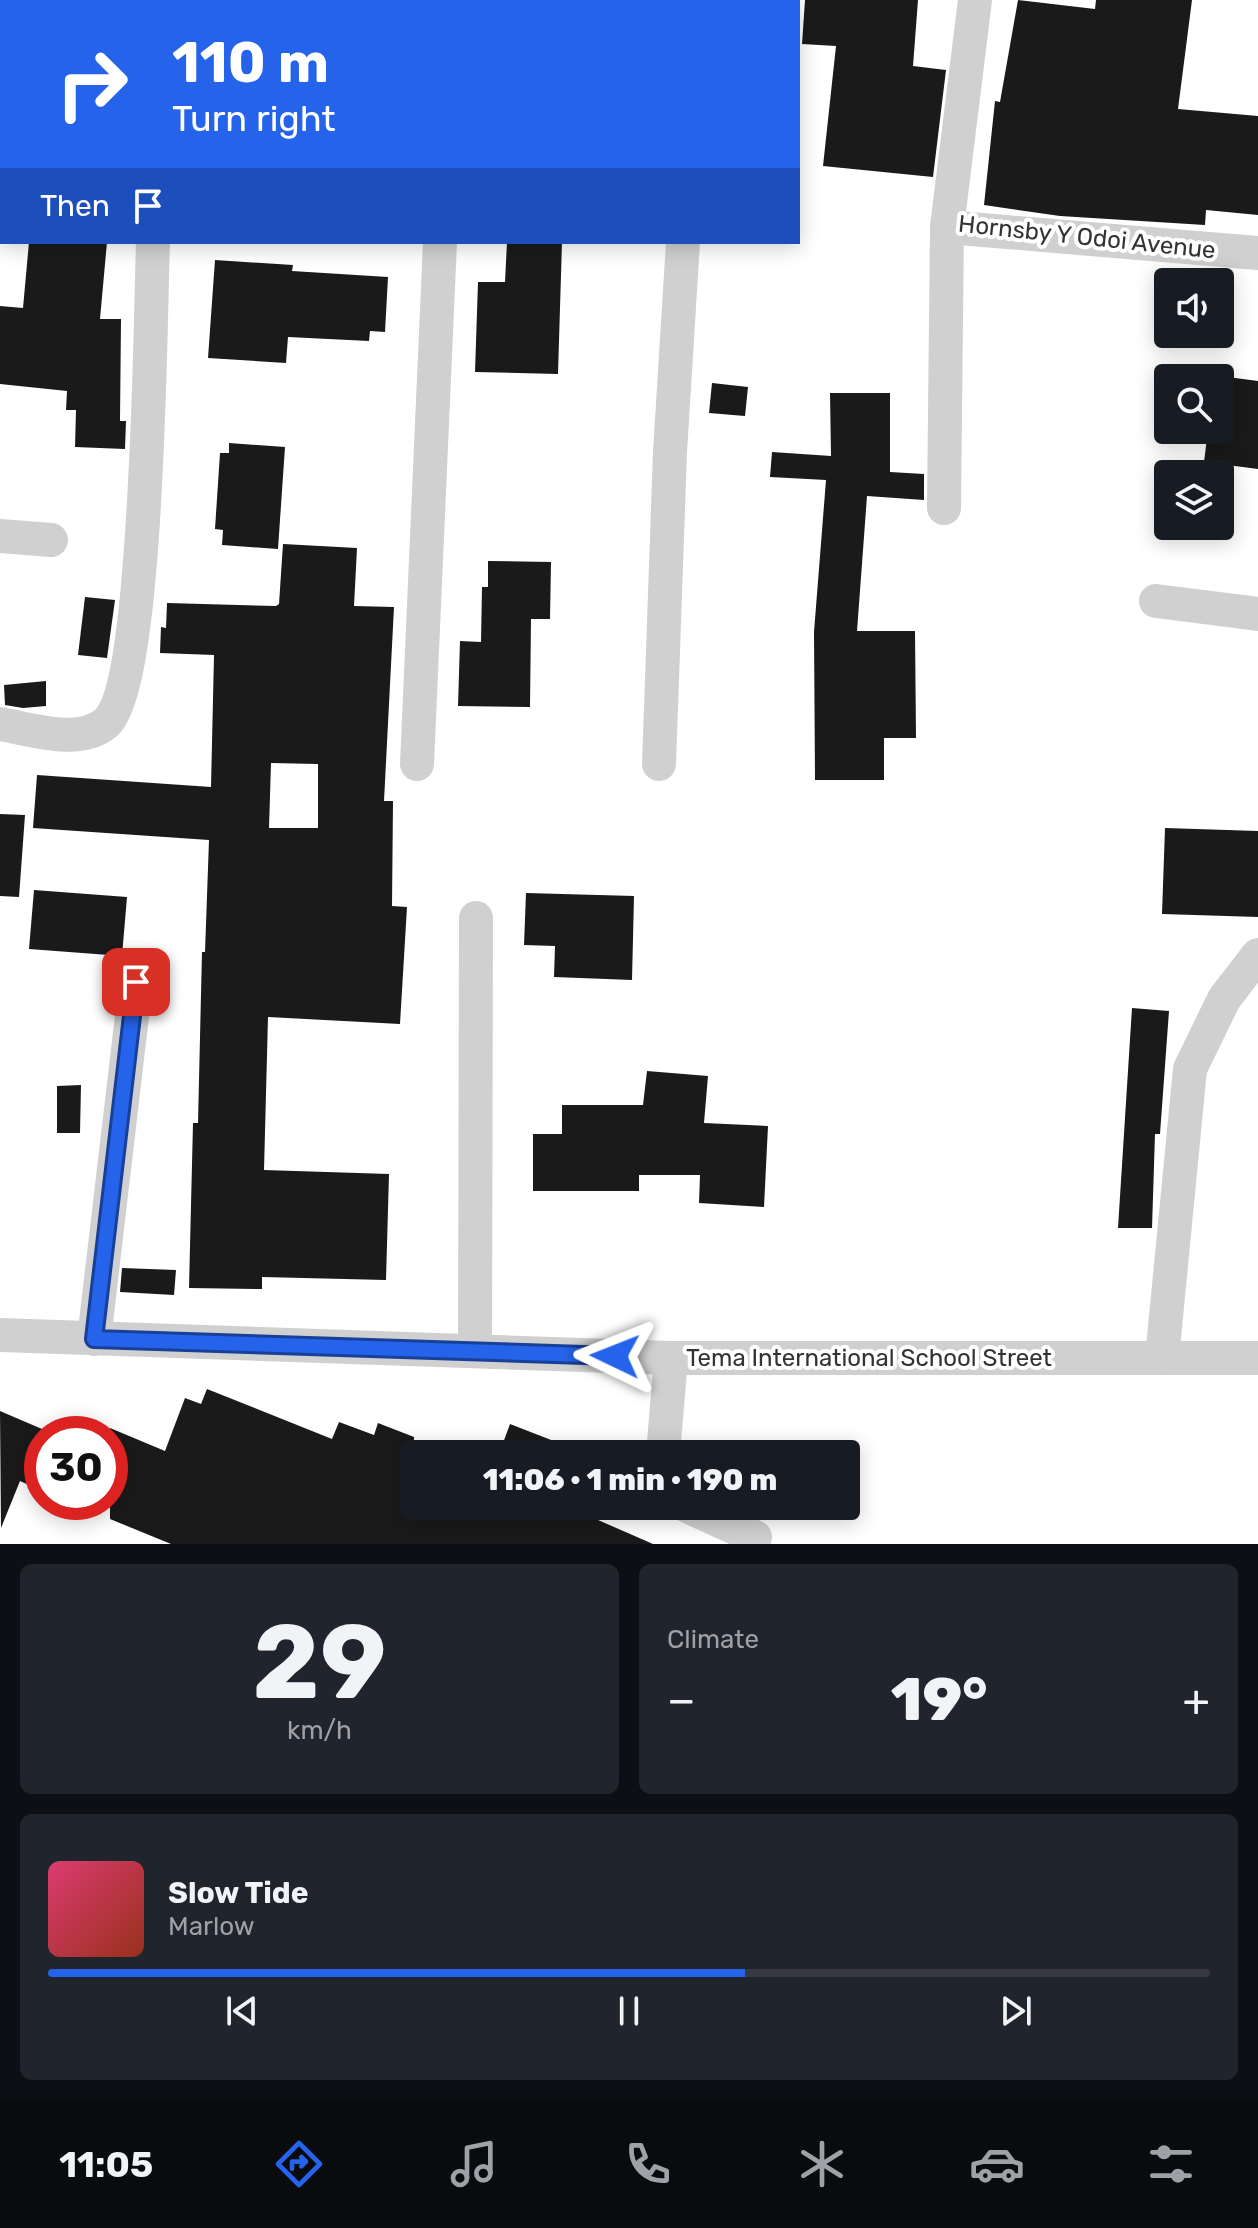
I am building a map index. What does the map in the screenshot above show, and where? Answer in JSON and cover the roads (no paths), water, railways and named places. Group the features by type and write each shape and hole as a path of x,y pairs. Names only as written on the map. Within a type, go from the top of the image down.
{"street":[{"name":"Hornsby Y Odoi Avenue","path":"975,0 947,227 1258,253"},
{"path":"944,508 947,227"},
{"path":"0,724 82,735 106,722 121,699 139,602 153,244"},
{"path":"417,764 437,381 440,244"},
{"path":"659,764 670,452 683,244"},
{"path":"0,536 51,540"},
{"path":"1156,601 1258,614"},
{"path":"475,1351 476,918"},
{"path":"1162,1358 1190,1069 1224,999 1258,955"},
{"path":"94,1339 136,982"},
{"name":"Tema International School Street","path":"0,1335 671,1358 1258,1358"},
{"path":"664,1440 671,1358"},
{"path":"718,1520 755,1537"}]}
